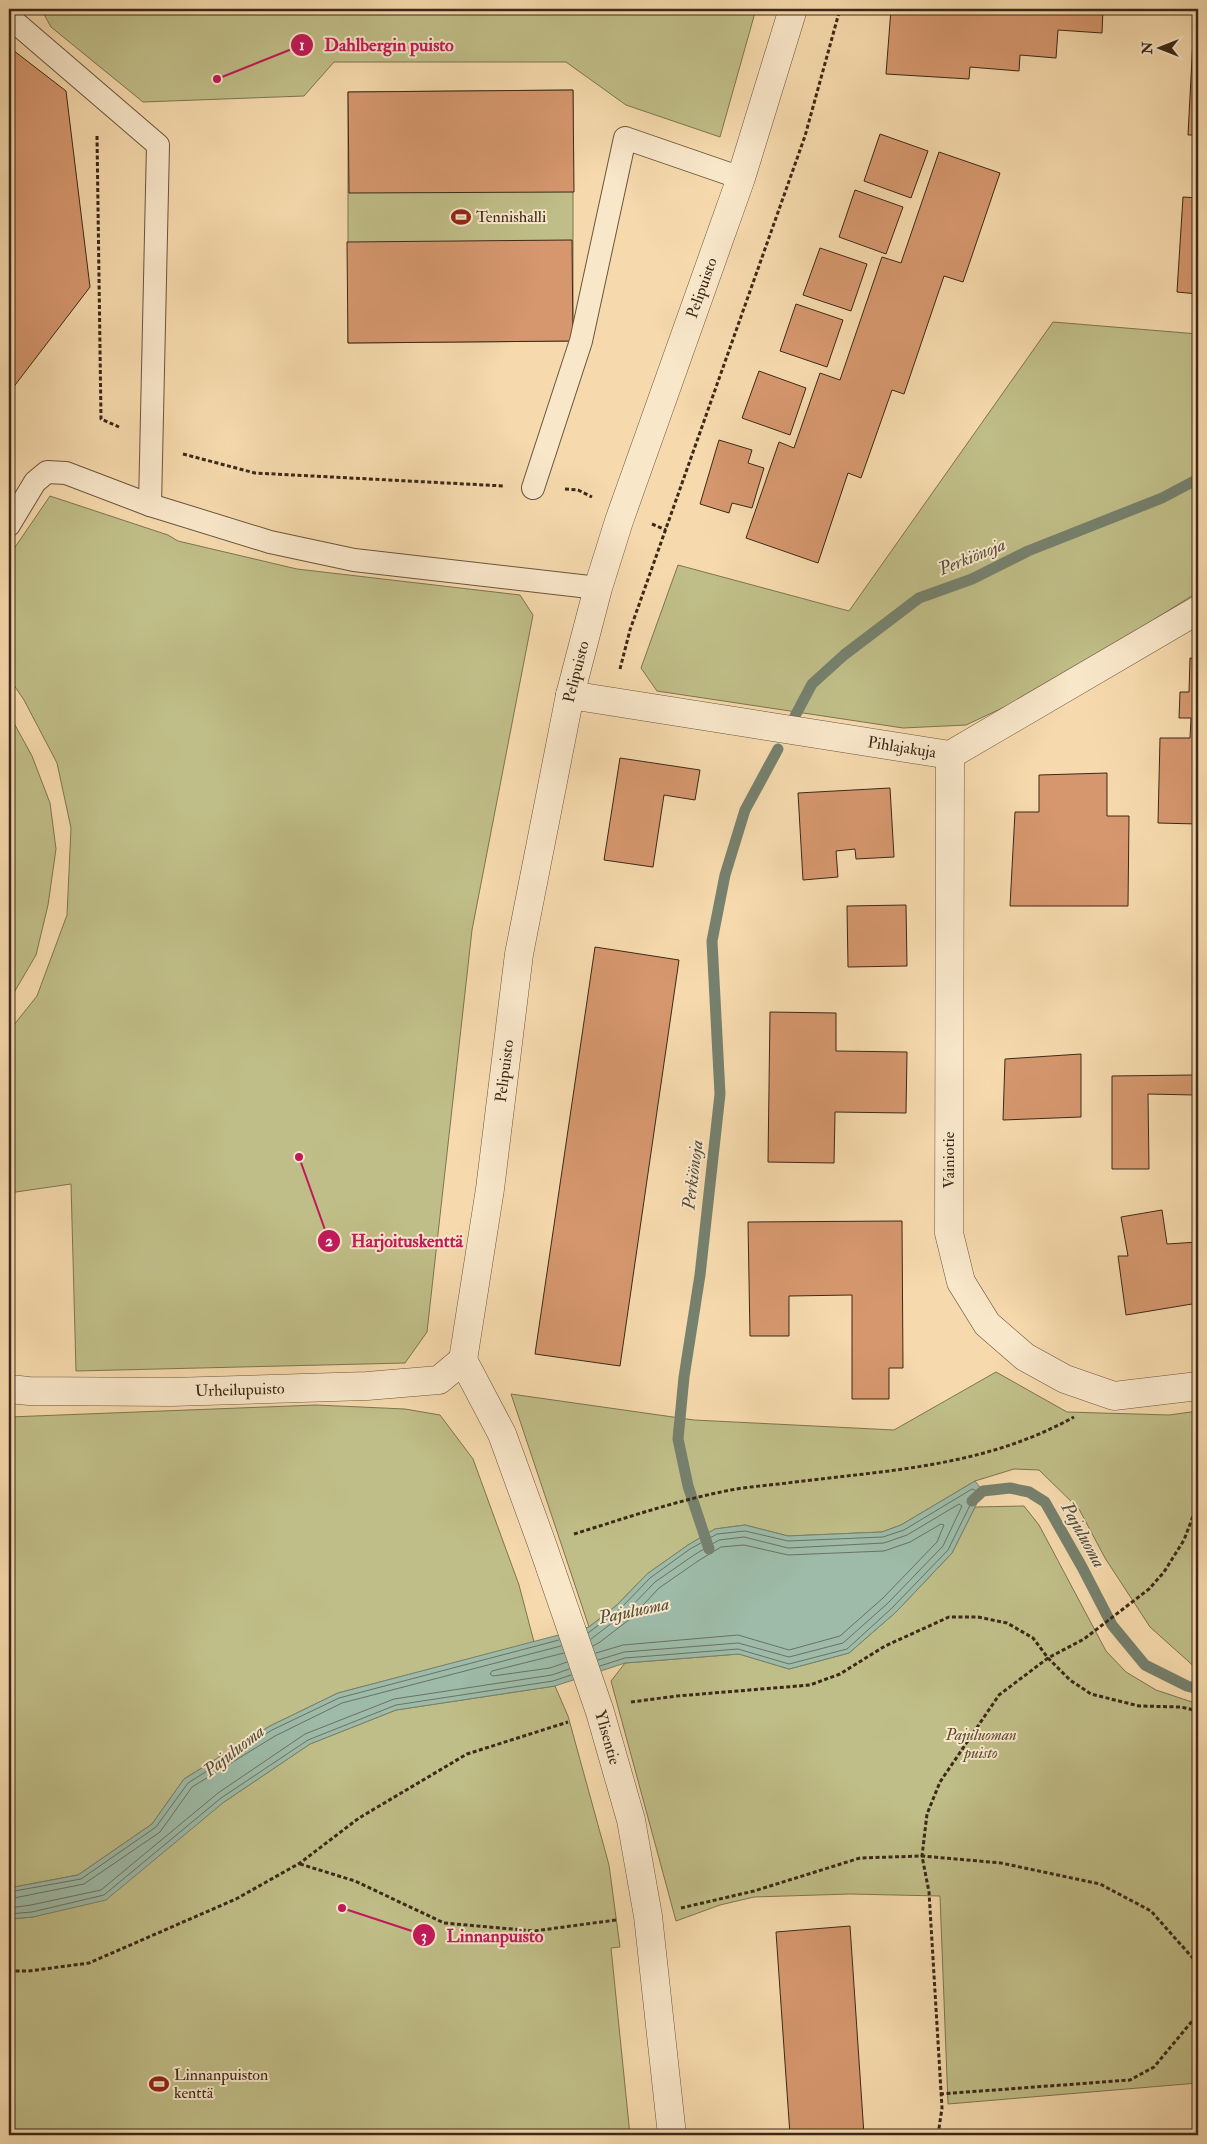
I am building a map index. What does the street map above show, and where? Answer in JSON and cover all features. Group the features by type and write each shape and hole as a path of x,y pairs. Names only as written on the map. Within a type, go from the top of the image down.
{"street":[{"name":"Pelipuisto","path":"463,1360 490,1189 519,954 570,695 598,588 623,510 741,178 793,9"},
{"name":"Pihlajakuja","path":"570,695 950,755 1198,610"},
{"name":"Vainiotie","path":"950,755 949,1233 961,1282 987,1324 1025,1357 1065,1380 1114,1396 1198,1386"},
{"name":"Urheilupuisto","path":"9,1389 29,1392 171,1392 367,1386 438,1380 463,1360"},
{"name":"Ylisentie","path":"463,1360 502,1434 600,1712 631,1820 648,1916 672,2135"}],"lane":[{"path":"9,17 158,144 150,506"},
{"path":"533,488 581,341 625,138 741,178"},
{"path":"9,525 35,482 47,472 66,473 150,506 270,542 354,560 598,588"}],"path":[{"path":"611,701 630,630 805,136 840,9"},
{"path":"97,91 101,419 182,454 255,473 578,490 666,530"},
{"path":"542,1544 678,1503 732,1490 937,1465 989,1453 1047,1432 1114,1396"},
{"path":"938,2135 942,2108 929,1892 922,1856 927,1814 940,1782 999,1695 1048,1658 1084,1639 1149,1589 1170,1564 1184,1540 1198,1503"},
{"path":"300,1863 355,1881 444,1923 534,1931 648,1916 754,1890 860,1858 922,1856 1002,1863 1100,1884 1151,1911 1198,1964"},
{"path":"940,2094 1130,2080 1154,2068 1198,2014"}],"green space":[{"path":"41,9 756,9 720,137 626,105 566,62 334,62 304,96 143,102 51,27"},
{"name":"Tennishalli","path":"573,90 573,341 348,343 348,92"},
{"path":"1053,322 1198,334 1198,592 1045,688 966,725 903,728 657,691 641,668 678,565 849,611"},
{"path":"50,496 168,535 178,541 297,569 520,595 533,615 472,930 427,1332 405,1363 76,1371 71,1184 9,1193 9,1031 37,996 67,915 71,828 57,763 24,700 9,678 9,556"},
{"path":"9,714 32,756 50,803 56,849 48,905 36,955 9,1001"},
{"path":"996,1372 1067,1412 1169,1415 1198,1411 1198,1670 1150,1627 1105,1558 1079,1509 1039,1470 1014,1469 975,1481 901,1525 882,1532 788,1536 745,1525 715,1529 688,1545 647,1574 617,1605 589,1627 511,1394 694,1420 894,1430"},
{"path":"316,1405 405,1409 440,1415 473,1459 519,1585 534,1642 338,1693 270,1726 184,1779 152,1824 78,1875 9,1888 9,1417"},
{"name":"Pajuluoman puisto","path":"1024,1506 1039,1525 1106,1651 1126,1672 1156,1690 1198,1704 1198,2083 948,2104 940,1896 850,1894 754,1897 720,1905 676,1921 611,1681 625,1663 739,1654 789,1669 849,1653 896,1612 952,1553 975,1507"},
{"path":"555,1686 568,1716 609,1865 620,1947 611,1948 630,2135 9,2135 9,1919 33,1917 224,1802 310,1744 396,1710"}],"water":[{"path":"975,1481 983,1491 952,1553 896,1612 849,1653 789,1669 739,1654 625,1663 555,1686 396,1710 310,1744 224,1802 106,1900 33,1917 9,1919 9,1888 78,1875 152,1824 184,1779 270,1726 338,1693 589,1627 617,1605 647,1574 688,1545 715,1529 745,1525 788,1536 882,1532 901,1525"}],"building":[{"path":"891,9 1103,9 1102,33 1058,30 1056,58 1020,55 1019,71 970,67 969,79 886,74"},
{"path":"1193,39 1198,39 1198,135 1188,135"},
{"path":"9,47 66,91 90,287 9,393"},
{"path":"573,90 574,192 349,193 348,92"},
{"path":"880,134 928,151 911,198 864,181"},
{"path":"939,152 1000,173 963,282 944,276 904,394 892,390 861,478 848,473 818,563 746,538 779,442 794,448 820,373 840,380 882,257 901,263"},
{"path":"855,190 903,207 886,254 839,237"},
{"path":"1183,197 1198,198 1198,294 1177,292"},
{"path":"572,240 573,341 348,343 347,242"},
{"path":"820,248 867,264 851,311 803,295"},
{"path":"796,304 843,320 827,367 780,351"},
{"path":"759,371 806,388 790,435 742,418"},
{"path":"719,440 752,450 748,463 764,468 752,508 732,503 729,513 700,504"},
{"path":"1190,658 1198,659 1198,824 1158,823 1160,738 1190,738 1191,718 1179,718 1180,692 1189,692"},
{"path":"620,758 700,770 695,800 664,795 653,867 604,860"},
{"path":"1107,773 1107,816 1129,816 1128,906 1010,906 1015,812 1039,812 1039,775"},
{"path":"890,788 894,857 856,859 855,849 836,851 838,877 803,880 798,793"},
{"path":"906,905 907,966 848,967 847,906"},
{"path":"595,947 679,960 620,1366 535,1354"},
{"path":"770,1012 836,1013 836,1051 907,1052 906,1113 835,1112 834,1163 768,1162"},
{"path":"1081,1054 1081,1117 1003,1120 1005,1059"},
{"path":"1193,1075 1194,1095 1148,1094 1149,1169 1112,1169 1112,1076"},
{"path":"1162,1210 1167,1244 1198,1242 1198,1303 1126,1315 1118,1256 1128,1256 1121,1217"},
{"path":"902,1221 903,1368 889,1368 889,1399 852,1399 852,1295 789,1296 789,1336 750,1336 748,1222"},
{"path":"850,1926 864,2135 790,2135 776,1932"}],"waterway":[{"name":"Perkiönoja","path":"795,716 812,684 844,655 919,598 972,579 1028,551 1162,498 1198,479"},
{"name":"Perkiönoja","path":"709,1549 688,1486 678,1439 684,1377 700,1275 720,1094 712,941 725,875 745,810 778,749"},
{"name":"Pajuluoma","path":"972,1501 983,1491 1010,1488 1029,1492 1045,1502 1112,1625 1145,1665 1187,1686 1198,1689"}],"place":[{"name":"Dahlbergin puisto","path":"217,79"},
{"name":"Tennishalli","path":"461,217"},
{"name":"Harjoituskenttä","path":"299,1157"},
{"name":"Linnanpuisto","path":"342,1908"},
{"name":"Linnanpuiston kenttä","path":"159,2084"}]}
